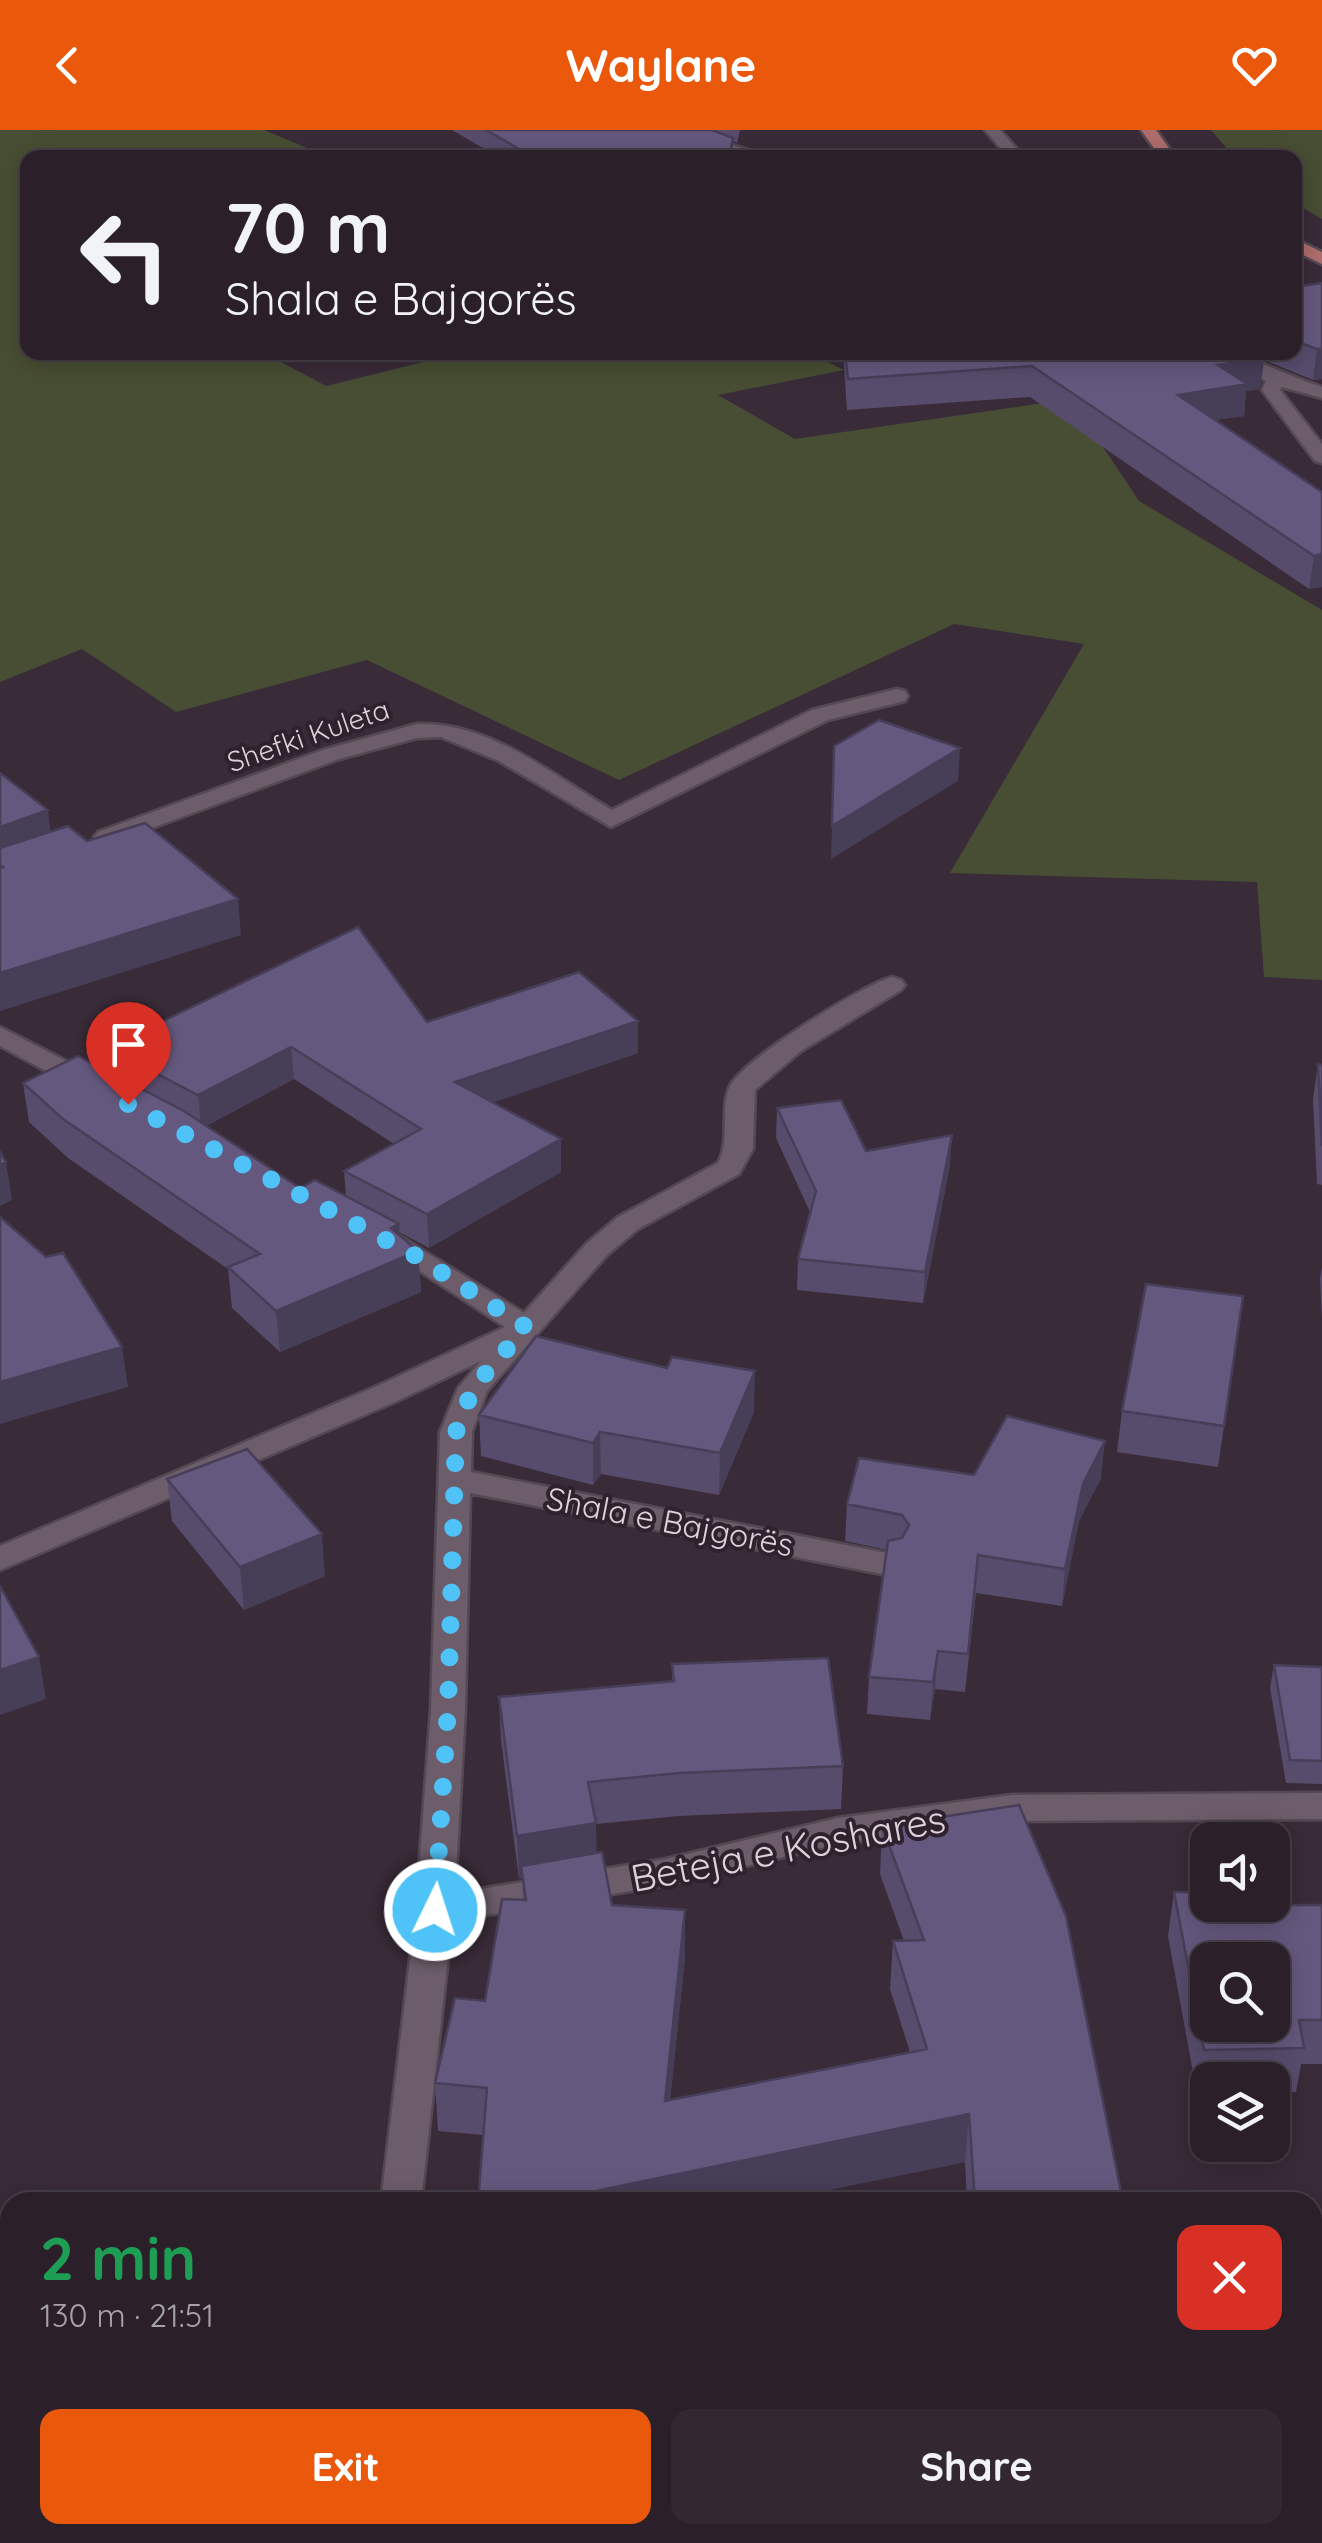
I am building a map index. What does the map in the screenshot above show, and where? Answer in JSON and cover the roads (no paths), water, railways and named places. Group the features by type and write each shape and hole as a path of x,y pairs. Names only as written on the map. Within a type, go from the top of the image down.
{"street":[{"path":"669,130 738,150"},
{"path":"992,130 1011,150"},
{"path":"1236,360 1276,379 1322,393"},
{"path":"1276,379 1271,390 1302,436 1322,456"},
{"name":"Shefki Kuleta","path":"81,846 379,741 436,729 495,749 611,820 820,716 898,696"},
{"path":"402,2192 435,1910 448,1708 456,1432 473,1388 598,1249 628,1223 729,1168 739,1149 742,1089 758,1071 792,1045 892,984"},
{"path":"0,1036 122,1101"},
{"path":"355,1224 416,1256 526,1327"},
{"path":"0,1559 386,1394 526,1327"},
{"name":"Shala e Bajgorës","path":"453,1479 888,1564"},
{"name":"Beteja e Koshares","path":"435,1910 666,1872 838,1831 1012,1808 1160,1804 1322,1806"}]}
